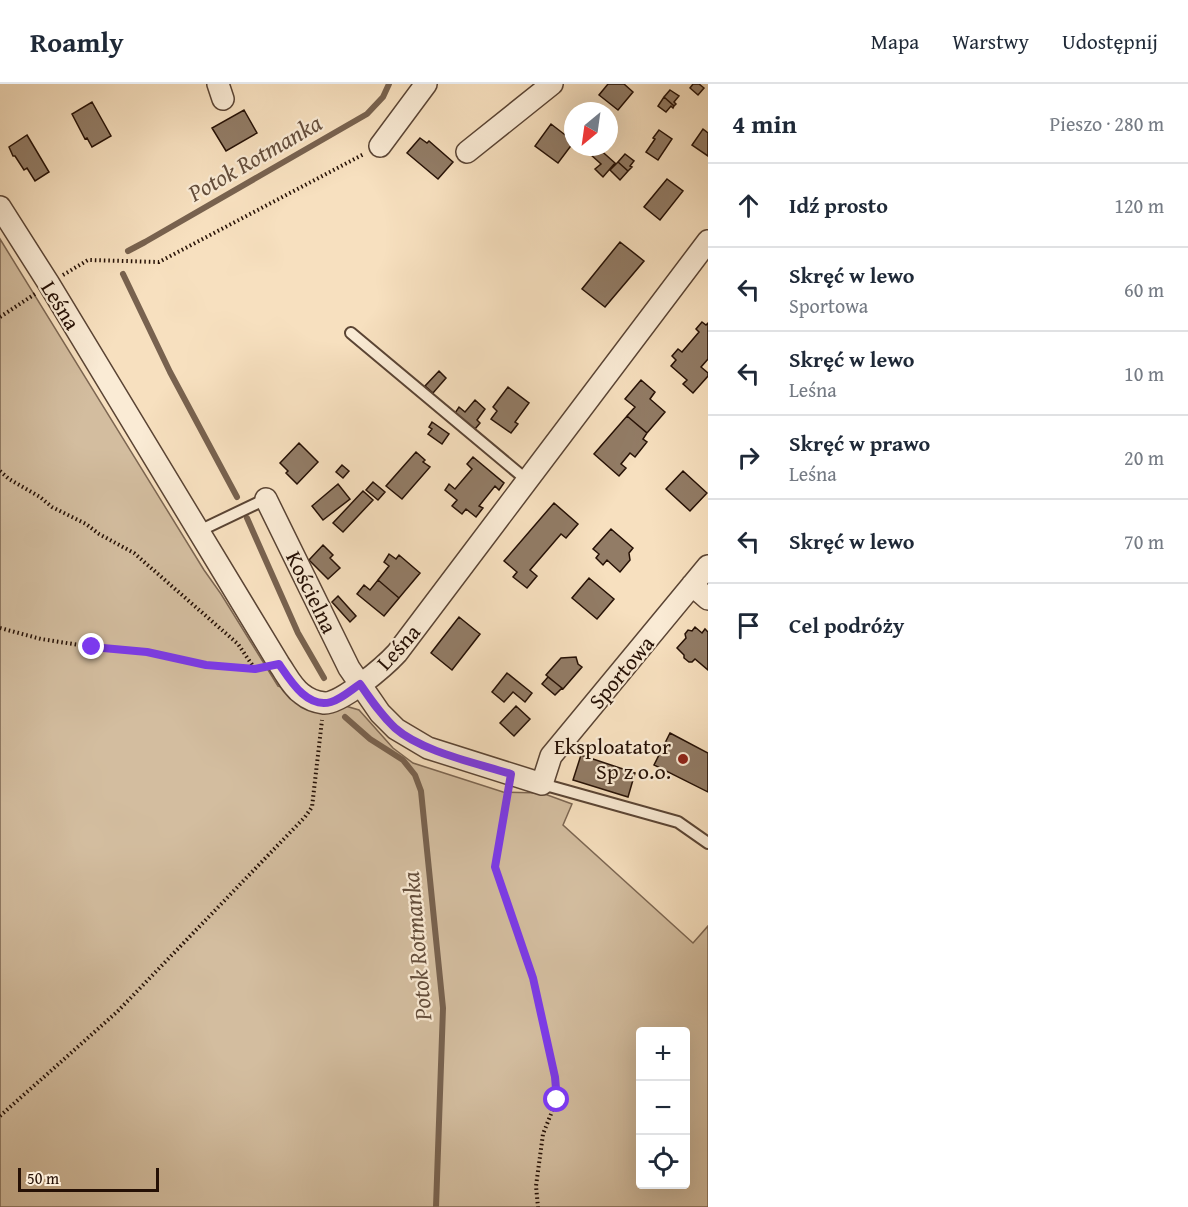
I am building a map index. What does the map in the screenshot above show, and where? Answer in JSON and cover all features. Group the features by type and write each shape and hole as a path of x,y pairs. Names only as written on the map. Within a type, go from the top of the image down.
{"street":[{"path":"380,146 426,84"},
{"path":"468,152 552,84"},
{"name":"Leśna","path":"0,207 200,531 279,664 302,694 324,703 332,702 360,684 397,653 708,241"},
{"name":"Kościelna","path":"266,499 349,668 360,684"},
{"name":"Sportowa","path":"543,784 551,756 700,592 708,566"},
{"path":"360,684 380,713 410,739 428,748 543,784"}],"lane":[{"path":"351,333 528,481"},
{"path":"200,531 266,499"},
{"path":"543,784 678,822 708,843"}],"path":[{"path":"0,317 88,260 159,262 380,146"},
{"path":"0,471 52,507 86,524 99,534 134,553 238,644 255,669"},
{"path":"0,628 51,641 147,652 206,665 255,669 279,664"},
{"path":"0,1116 117,1012 305,818 312,807 324,703"},
{"path":"511,774 495,867 533,978 555,1077 557,1100 543,1134 536,1186 538,1207"}],"shaded area":[{"path":"0,239 278,686 359,710 393,748 413,763 503,792 542,793 572,804 563,825 693,943 708,926 708,1207 0,1207"}],"building":[{"path":"608,84 624,84 633,92 618,110 618,102 608,102 599,95"},
{"path":"693,84 699,84 704,88 698,95 690,88"},
{"path":"670,90 679,96 674,106 664,97"},
{"path":"664,97 674,106 666,112 658,106"},
{"path":"92,102 111,136 92,147 87,138 85,139 72,114"},
{"path":"244,110 257,133 226,151 212,128"},
{"path":"551,124 564,134 564,155 558,163 535,146"},
{"path":"703,129 708,133 708,156 692,145"},
{"path":"659,130 672,139 658,160 646,152"},
{"path":"27,135 49,172 35,181 27,168 24,170 13,156 9,147"},
{"path":"420,138 427,143 429,141 453,162 438,179 407,153"},
{"path":"625,154 634,161 628,171 618,162"},
{"path":"592,156 607,156 615,163 603,177 595,169 601,164"},
{"path":"618,162 628,171 620,180 610,170"},
{"path":"667,179 683,191 660,220 644,207"},
{"path":"620,242 644,261 605,307 582,289"},
{"path":"702,322 706,325 708,323 708,359 701,367 708,373 708,376 693,393 683,384 687,380 671,366 676,360 672,356 678,349 682,352 699,332 696,329"},
{"path":"439,371 446,378 433,393 425,386"},
{"path":"641,380 655,392 650,399 665,412 647,433 627,416 635,407 625,399"},
{"path":"508,387 529,403 515,422 518,424 511,433 491,419 497,411 493,407"},
{"path":"475,400 485,409 477,420 480,423 475,429 455,413 459,407 465,412"},
{"path":"627,416 647,433 643,439 647,442 635,457 630,453 621,464 626,468 619,476 594,454"},
{"path":"432,422 449,434 442,444 428,434 432,429 429,427"},
{"path":"299,443 318,462 297,484 280,463"},
{"path":"416,452 430,467 402,499 386,486"},
{"path":"473,457 504,483 499,490 495,486 479,506 483,508 476,517 466,509 462,514 452,506 457,500 445,490 449,484 455,489 472,469 467,464"},
{"path":"342,465 349,471 343,478 336,472"},
{"path":"683,471 707,493 690,511 666,489"},
{"path":"373,482 385,492 378,500 366,490"},
{"path":"338,484 350,499 323,520 312,506"},
{"path":"363,491 373,500 343,532 333,523"},
{"path":"554,503 578,524 566,538 561,534 530,570 537,576 527,588 513,577 517,572 504,561"},
{"path":"611,529 633,548 629,553 630,560 620,572 607,560 603,565 596,558 599,554 593,549"},
{"path":"323,545 333,555 330,558 340,568 328,579 309,560"},
{"path":"389,554 396,559 399,555 420,573 399,598 378,580 389,566 384,562"},
{"path":"589,578 614,599 597,619 572,598"},
{"path":"378,580 399,598 384,616 357,594 364,585 370,590"},
{"path":"338,596 356,616 350,622 332,602"},
{"path":"459,617 480,634 452,670 431,653"},
{"path":"695,627 702,633 705,629 708,632 708,670 695,659 689,662 677,648 686,638 685,634 688,630 692,631"},
{"path":"576,657 578,664 582,667 563,689 546,675 561,658"},
{"path":"507,673 532,693 525,702 513,692 504,702 492,692"},
{"path":"548,677 562,688 555,695 542,684"},
{"path":"516,706 530,719 514,736 500,723"},
{"name":"Eksploatator Sp z o.o.","path":"670,733 708,753 708,792 654,765"},
{"path":"581,755 635,773 628,797 573,780"}],"waterway":[{"name":"Potok Rotmanka","path":"128,251 367,114 383,97 389,84"},
{"name":"Potok Rotmanka","path":"123,274 170,372 237,497"},
{"name":"Potok Rotmanka","path":"247,518 298,633 324,678"},
{"name":"Potok Rotmanka","path":"345,717 370,739 403,760 415,775 421,791 443,1008 436,1207"}],"place":[{"name":"Eksploatator Sp z o.o.","path":"683,759"}],"route":[{"path":"92,647 147,652 206,665 255,669 279,664 302,694 324,703 332,702 360,684 380,713 410,739 428,748 511,774 495,867 533,978 555,1077 557,1100"}]}
